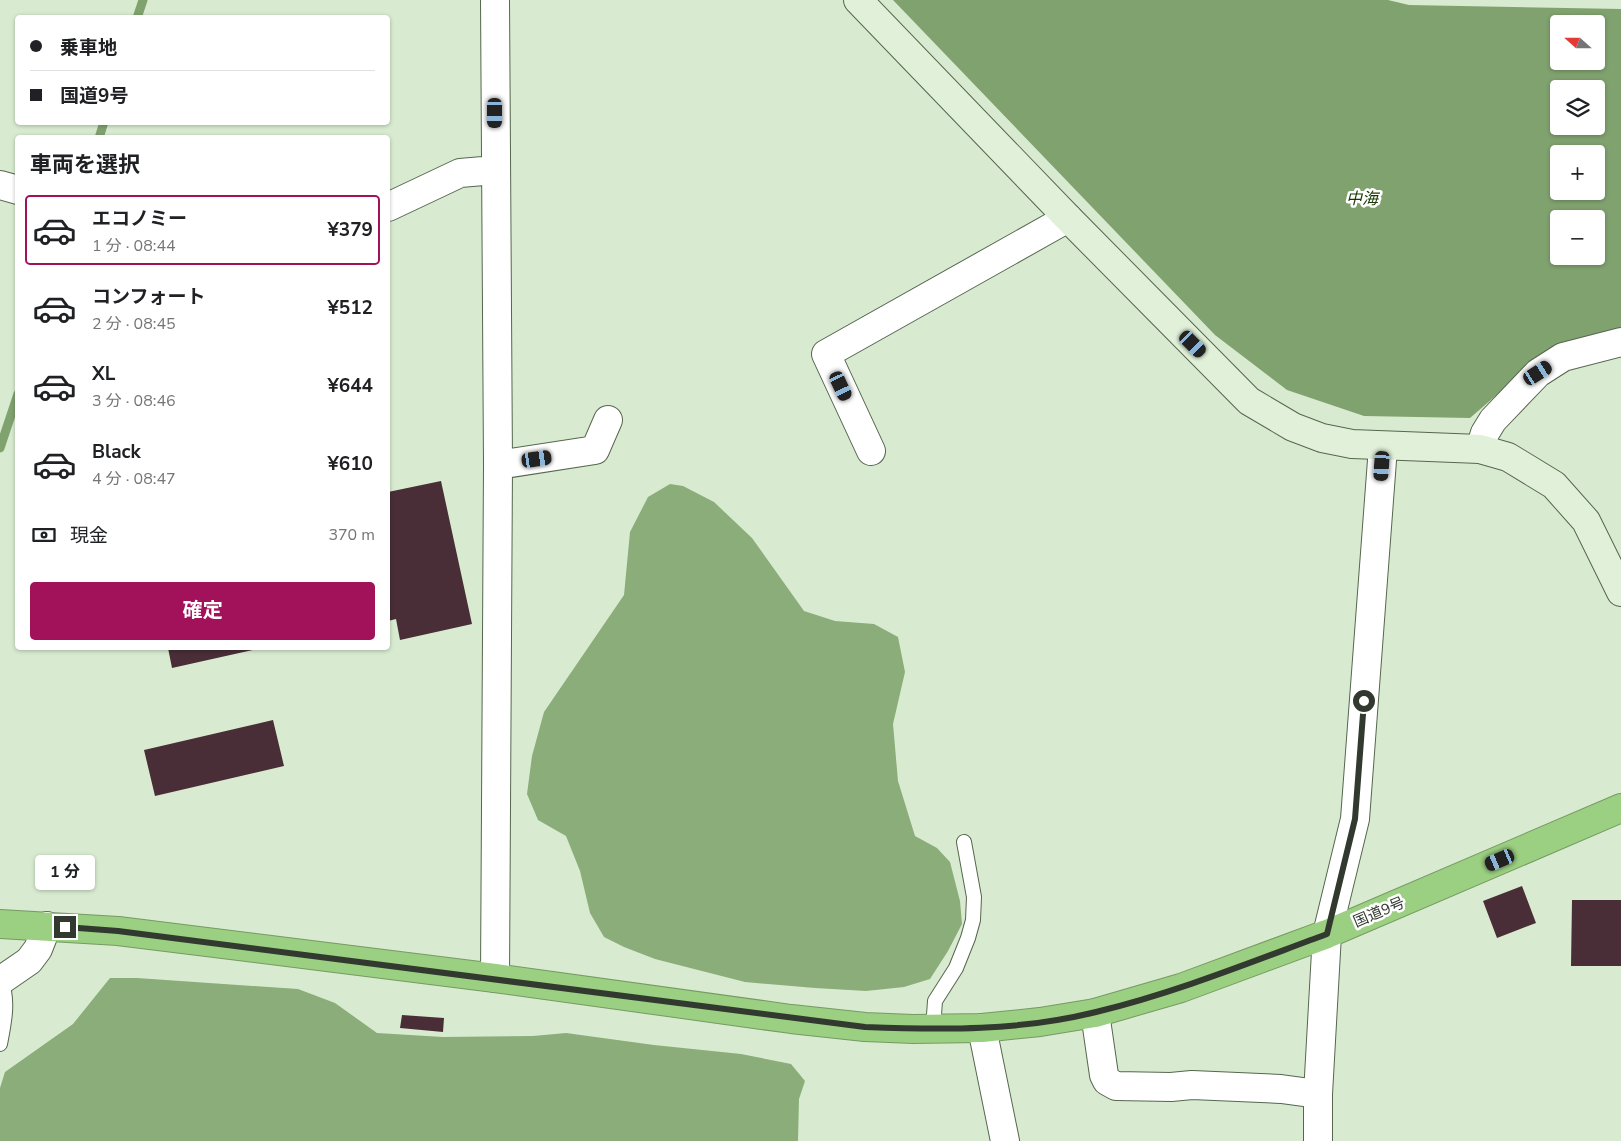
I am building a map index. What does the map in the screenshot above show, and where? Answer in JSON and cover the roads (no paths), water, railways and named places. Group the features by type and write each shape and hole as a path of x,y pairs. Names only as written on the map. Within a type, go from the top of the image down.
{"highway":[{"name":"国道9号","path":"0,924 118,931 865,1027 982,1028 1040,1022 1095,1013 1181,988 1327,934 1621,808"}],"street":[{"path":"495,0 498,465 495,978"},
{"path":"858,0 1068,218 1249,400 1294,427 1322,438 1352,444 1480,449 1508,456 1554,485 1586,521 1621,592"},
{"path":"390,205 460,173 495,170"},
{"path":"0,185 15,189"},
{"path":"871,451 826,354 1068,218"},
{"path":"1480,449 1485,433 1493,420 1538,373 1563,357 1621,342"},
{"path":"498,465 595,450 608,420"},
{"path":"1318,1141 1318,1094 1327,934 1355,819 1383,446"},
{"path":"1,981 29,961 38,949 47,926"},
{"path":"1095,1013 1104,1075 1107,1081 1116,1086 1234,1086 1318,1094"},
{"path":"982,1028 1005,1141"}],"lane":[{"path":"933,1029 936,1001 956,968 973,920 974,897 964,842"},
{"path":"0,1044 6,1007 5,990 1,981"}],"water":[{"name":"中海","path":"893,0 1388,0 1409,5 1621,9 1621,330 1553,346 1470,418 1364,416 1287,390 1215,335"}],"waterway":[{"path":"138,15 143,0"},
{"path":"100,135 103,125"},
{"path":"0,448 15,403"}]}
